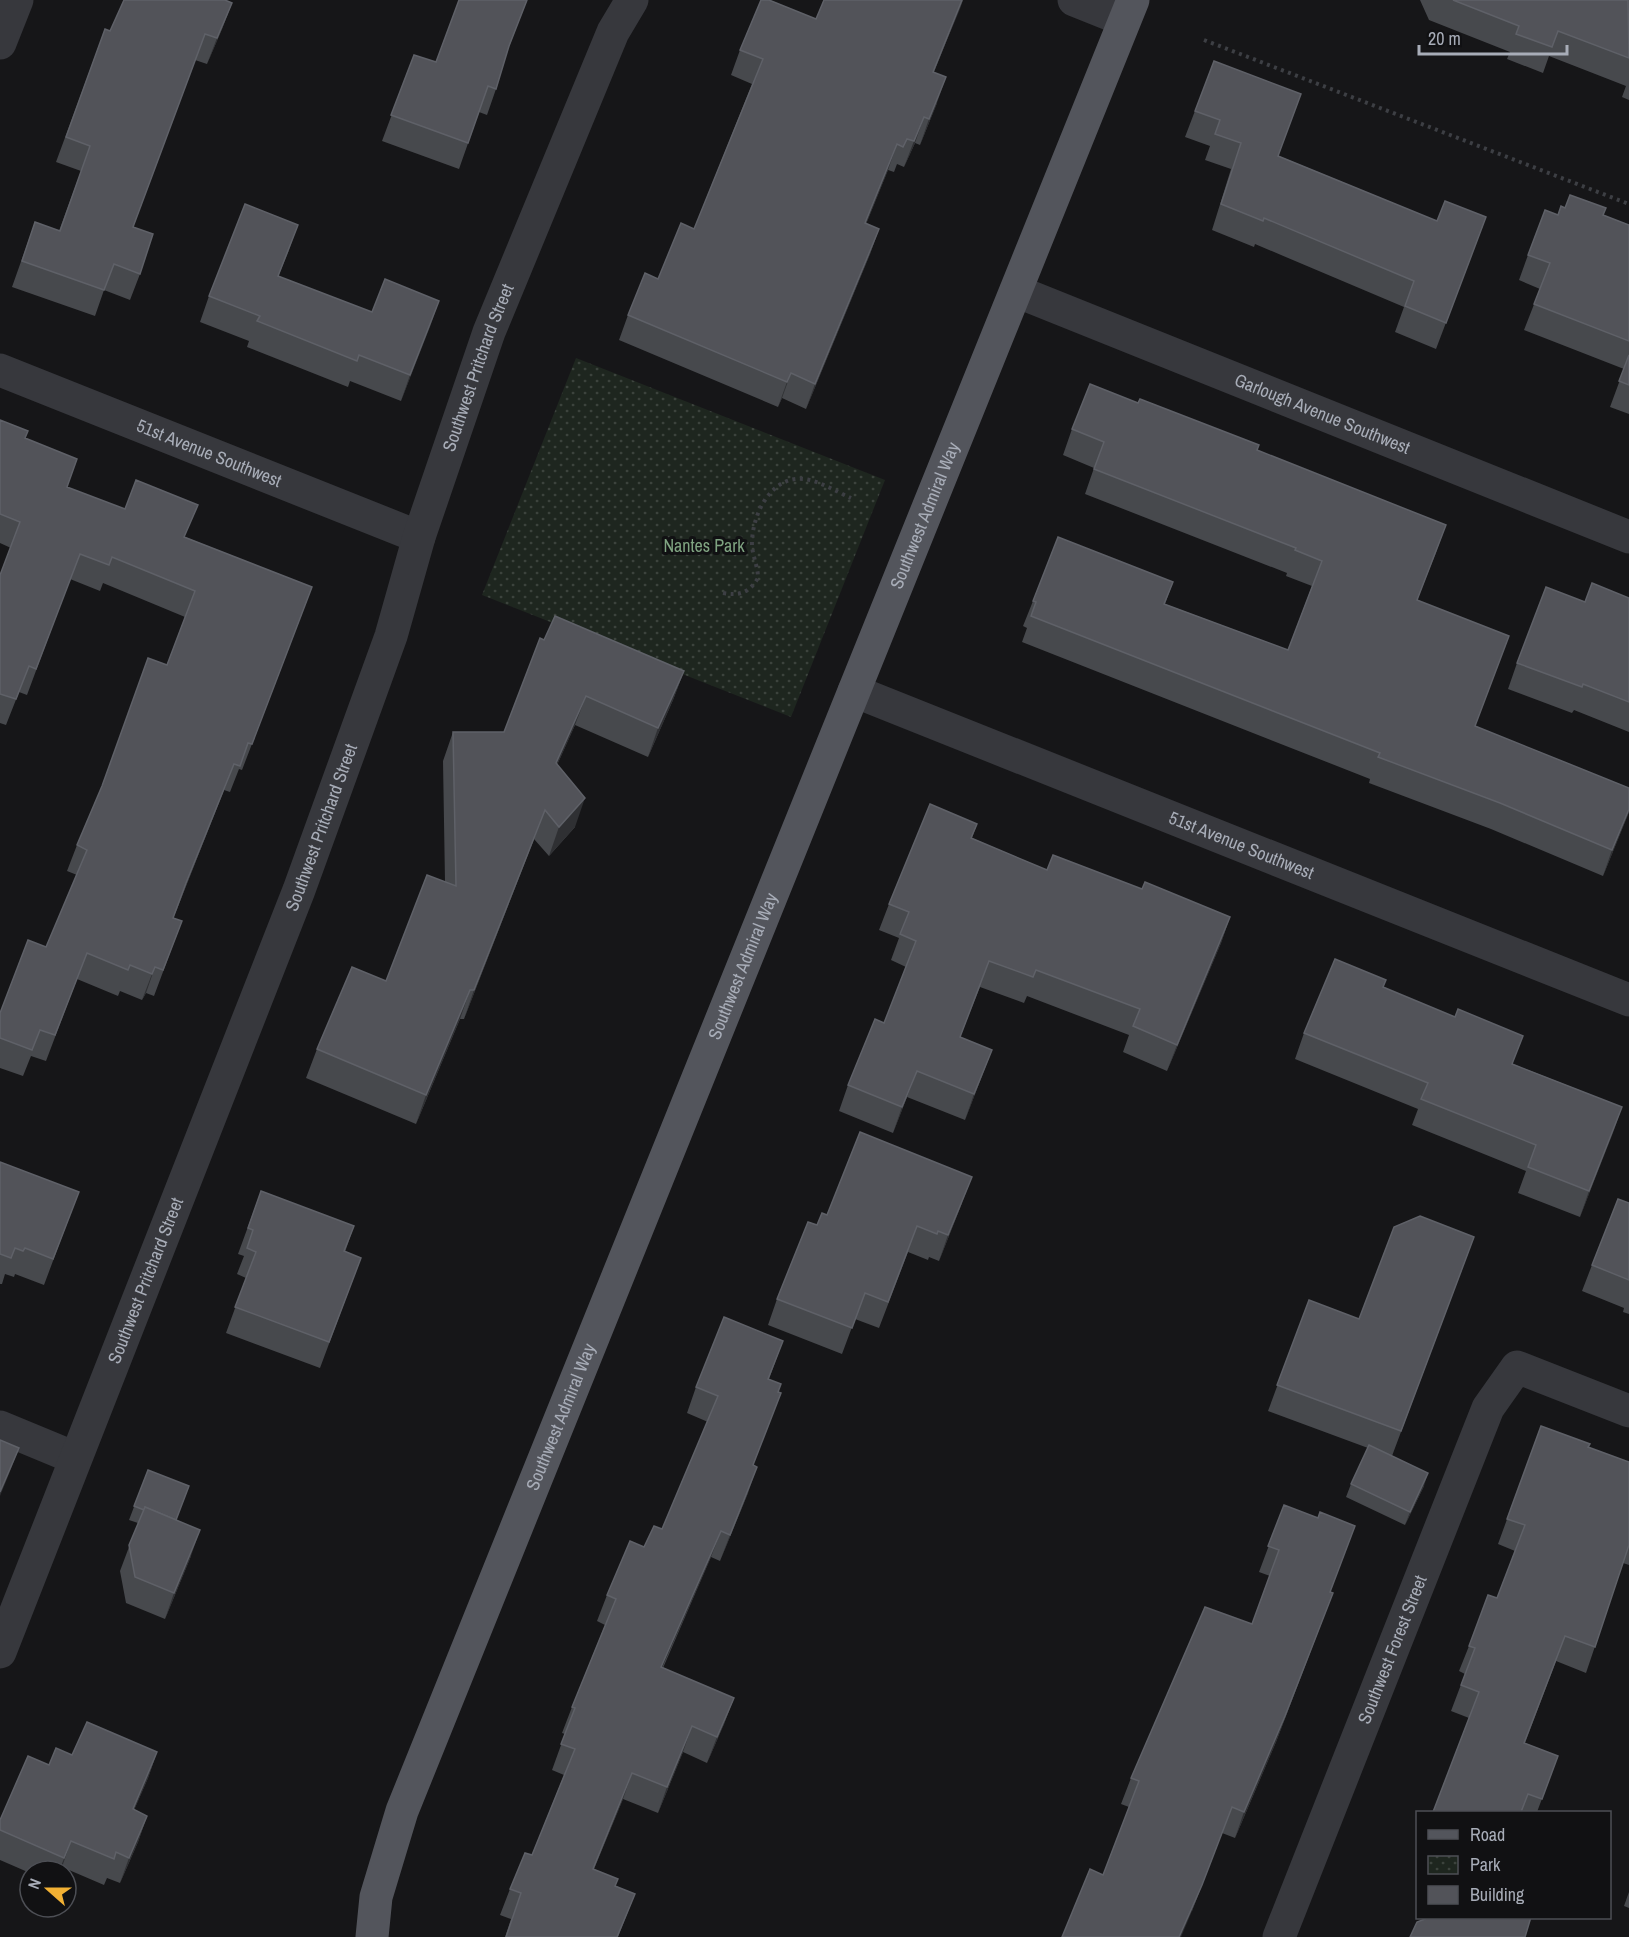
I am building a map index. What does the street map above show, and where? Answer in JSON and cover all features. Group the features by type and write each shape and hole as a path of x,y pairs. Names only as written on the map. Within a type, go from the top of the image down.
{"main road":[{"name":"Southwest Admiral Way","path":"372,1937 376,1897 402,1811 1129,10"}],"street":[{"path":"0,43 17,0"},
{"name":"Southwest Pritchard Street","path":"0,1652 299,890 391,636 419,537 489,332 613,32 632,0"},
{"path":"1074,0 1129,10"},
{"name":"Garlough Avenue Southwest","path":"1016,291 1629,537"},
{"name":"51st Avenue Southwest","path":"0,370 419,537"},
{"name":"51st Avenue Southwest","path":"854,691 1629,1000"},
{"name":"Southwest Forest Street","path":"1279,1937 1488,1408 1517,1367 1629,1411"},
{"path":"0,1427 75,1458"}],"path":[{"path":"1204,40 1629,204"},
{"path":"723,592 735,595 744,593 758,578 758,568 752,546 757,512 778,488 788,481 804,479 851,498"}],"green space":[{"name":"Nantes Park","path":"576,358 885,480 791,717 482,595"}],"building":[{"path":"124,0 225,0 232,3 217,38 205,34 133,227 153,234 140,274 114,264 104,290 22,261 35,222 60,231 90,146 66,137 105,29 110,31"},
{"path":"459,0 527,0 509,46 496,89 488,86 468,143 391,115 414,55 436,62"},
{"path":"761,0 769,0 816,19 824,0 962,0 933,72 946,77 929,119 924,117 914,141 907,139 903,147 897,144 865,223 879,229 815,384 791,373 787,382 628,315 645,273 658,279 681,223 694,229 763,59 740,50"},
{"path":"1453,0 1628,0 1629,58 1558,31 1552,47 1516,34 1519,26"},
{"path":"1214,61 1301,94 1278,156 1437,221 1445,201 1486,217 1446,323 1405,306 1414,281 1264,218 1263,221 1221,204 1241,143 1215,134 1220,120 1195,111"},
{"path":"1570,195 1606,208 1603,215 1629,225 1629,341 1534,304 1550,263 1528,255 1545,210 1558,215 1561,206 1565,208"},
{"path":"245,204 298,225 278,276 372,312 385,279 439,301 410,375 359,355 357,361 257,321 260,316 209,296"},
{"path":"1629,355 1629,385 1619,381"},
{"path":"1090,384 1138,403 1140,399 1259,445 1257,450 1446,525 1417,600 1509,636 1475,726 1629,788 1629,809 1612,850 1500,803 1378,757 1380,753 1031,616 1036,602 1033,601 1058,537 1173,582 1164,604 1288,650 1322,561 1295,550 1296,548 1094,469 1104,442 1072,429"},
{"path":"0,420 28,431 25,438 77,459 67,487 125,509 136,480 198,505 184,537 312,587 252,744 248,743 240,766 234,764 186,883 173,918 182,921 163,970 155,967 152,974 130,965 128,970 87,953 55,1035 40,1030 32,1050 0,1038 0,1013 28,940 46,947 87,850 77,845 102,786 148,658 167,665 195,591 112,557 109,565 80,554 36,669 29,666 16,699 0,694 0,575 20,522 0,514"},
{"path":"1592,583 1629,598 1629,702 1583,684 1582,687 1517,663 1546,587 1585,602"},
{"path":"555,616 684,671 658,728 586,696 556,763 585,798 559,827 545,810 474,990 470,990 426,1095 317,1049 352,967 386,981 427,875 456,886 453,732 504,732 540,638 544,640"},
{"path":"930,804 977,824 971,838 1047,870 1053,855 1142,889 1145,882 1230,917 1177,1045 1133,1026 1140,1009 1036,970 1033,977 989,961 960,1037 992,1050 974,1094 917,1071 902,1107 848,1085 875,1019 884,1023 916,941 900,934 909,912 889,904"},
{"path":"1335,959 1386,980 1383,987 1455,1017 1458,1009 1523,1036 1512,1064 1622,1107 1589,1191 1528,1167 1536,1145 1421,1099 1428,1083 1304,1033"},
{"path":"860,1132 972,1177 948,1235 938,1231 937,1234 917,1226 888,1302 865,1293 852,1328 777,1299 808,1222 817,1225 822,1213 827,1215"},
{"path":"0,1162 79,1192 53,1259 25,1248 23,1251 15,1248 11,1258 0,1254"},
{"path":"261,1191 354,1226 344,1251 361,1258 329,1342 235,1307 256,1252 247,1248 253,1230 248,1228"},
{"path":"1618,1199 1629,1203 1629,1280 1592,1265"},
{"path":"1420,1216 1474,1237 1401,1431 1277,1385 1309,1300 1359,1319 1394,1227"},
{"path":"724,1317 783,1341 768,1379 781,1384 778,1392 781,1393 753,1465 757,1467 730,1535 721,1531 661,1667 734,1698 717,1737 692,1726 667,1787 632,1773 593,1869 618,1879 615,1886 635,1894 617,1937 506,1937 521,1893 510,1889 525,1853 532,1855 575,1749 561,1744 575,1708 572,1707 616,1599 607,1595 630,1541 644,1547 654,1526 662,1529 718,1396 696,1387"},
{"path":"1541,1426 1590,1444 1588,1447 1629,1462 1629,1545 1595,1647 1565,1636 1524,1743 1558,1756 1542,1799 1528,1794 1521,1811 1433,1811 1479,1692 1461,1685 1475,1648 1469,1646 1488,1595 1497,1598 1525,1525 1507,1519"},
{"path":"0,1440 19,1448 0,1492"},
{"path":"1369,1445 1428,1473 1410,1512 1351,1484"},
{"path":"148,1470 189,1486 176,1520 145,1507 144,1510 134,1506"},
{"path":"1284,1505 1318,1518 1320,1512 1355,1526 1330,1592 1333,1593 1285,1716 1244,1812 1232,1807 1179,1937 1062,1937 1090,1869 1103,1875 1139,1781 1131,1778 1205,1607 1252,1624 1279,1550 1268,1546"},
{"path":"145,1507 200,1530 174,1593 135,1577 129,1545"},
{"path":"87,1722 157,1752 133,1809 147,1816 129,1858 116,1852 114,1859 71,1841 64,1858 0,1830 0,1820 28,1756 49,1765 56,1748 72,1755"},
{"path":"1425,1919 1530,1919 1525,1937 1410,1937 1417,1922"}]}
